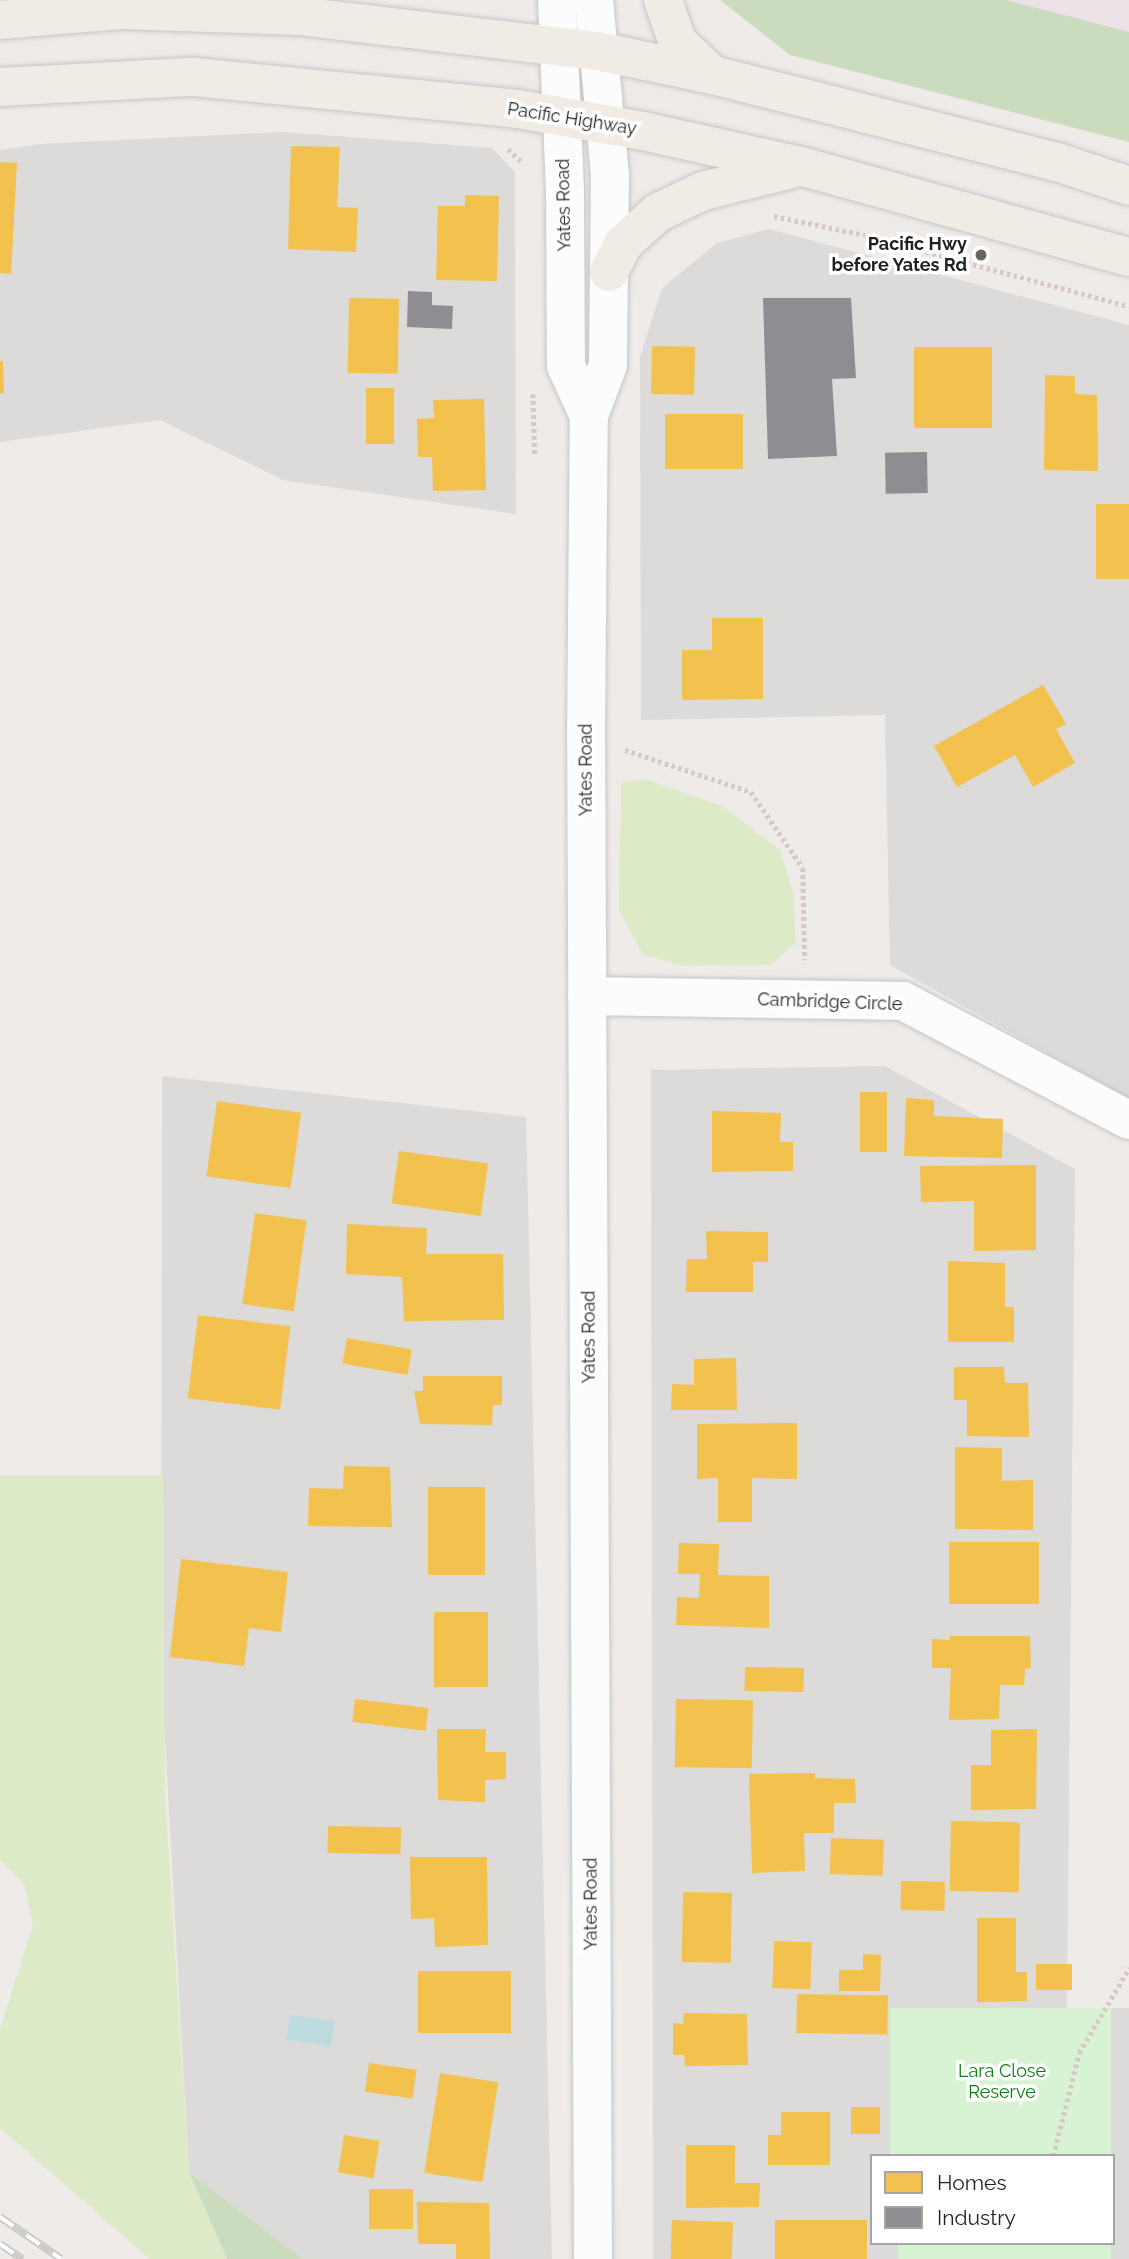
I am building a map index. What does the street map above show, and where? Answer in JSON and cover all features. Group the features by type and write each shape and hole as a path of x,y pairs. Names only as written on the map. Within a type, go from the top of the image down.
{"main road":[{"path":"299,16 365,0"},
{"path":"663,0 677,41 713,75"},
{"path":"0,20 121,10 299,16 597,51 713,75 1057,162 1129,186"},
{"name":"Pacific Highway","path":"0,86 194,78 562,116 800,166 1129,257"},
{"path":"609,272 623,244 657,213 703,191 800,166"}],"street":[{"name":"Yates Road","path":"557,0 562,116 566,366 589,415"},
{"name":"Yates Road","path":"593,2259 586,737 589,415 608,365 610,176 603,123 594,0"},
{"name":"Cambridge Circle","path":"587,996 903,1001 1129,1121"}],"path":[{"path":"500,144 517,154 526,168"},
{"path":"767,215 865,235 1129,306"},
{"path":"533,387 535,456"},
{"path":"586,737 751,792 803,868 806,1000"},
{"path":"1053,2154 1079,2053 1129,1968"}],"shaded area":[{"path":"1006,0 1129,0 1129,32"},
{"path":"283,132 492,148 515,172 516,514 283,480 160,420 0,442 0,150 40,144"},
{"path":"769,229 1129,325 1129,1099 890,965 885,715 641,720 640,357 662,288 717,243"},
{"path":"885,1066 1075,1169 1067,2008 890,2008 895,2154 870,2154 870,2245 898,2245 899,2259 653,2259 651,1070"},
{"path":"162,1076 526,1117 552,2259 303,2259 189,2172 161,1666"},
{"path":"1111,2008 1129,2008 1129,2259 1111,2259 1111,2245 1115,2245 1115,2154 1111,2154"}],"green space":[{"path":"720,0 1006,0 1129,32 1129,142 790,55"},
{"path":"645,779 722,806 780,850 793,893 796,943 770,965 683,966 643,955 619,910 621,783"},
{"path":"0,1475 163,1475 165,1791 189,2172 227,2259 150,2259 0,2128 0,2029 33,1925 24,1884 0,1860"},
{"name":"Lara Close Reserve","path":"890,2008 1111,2008 1111,2154 890,2154"},
{"path":"189,2172 303,2259 227,2259"},
{"path":"898,2245 1111,2245 1111,2259 898,2259"}],"water":[{"path":"290,2015 335,2021 331,2046 287,2040"}],"building: Homes":[{"path":"291,146 340,147 337,207 358,208 356,252 288,249"},
{"path":"0,162 17,163 11,274 0,273"},
{"path":"465,195 499,196 497,281 436,280 438,206 465,206"},
{"path":"349,298 399,299 398,374 348,373"},
{"path":"652,346 695,347 694,395 651,394"},
{"path":"914,347 992,347 992,428 914,428"},
{"path":"0,361 3,361 4,393 0,393"},
{"path":"1045,375 1075,376 1075,394 1097,395 1098,471 1044,470"},
{"path":"366,388 394,388 394,444 366,444"},
{"path":"484,399 486,490 433,491 432,457 418,457 417,419 434,418 433,400"},
{"path":"665,414 743,414 743,469 665,469"},
{"path":"1096,504 1129,504 1129,579 1096,579"},
{"path":"712,618 763,618 763,699 682,700 682,650 712,650"},
{"path":"1043,685 1066,724 1056,729 1075,763 1033,787 1015,755 957,787 934,746"},
{"path":"860,1092 887,1092 887,1152 860,1152"},
{"path":"906,1098 934,1100 934,1116 1003,1119 1002,1158 904,1156"},
{"path":"217,1101 301,1113 291,1188 206,1176"},
{"path":"712,1111 781,1113 780,1142 793,1142 793,1171 712,1172"},
{"path":"399,1151 488,1164 481,1216 392,1203"},
{"path":"1036,1165 1036,1250 974,1251 974,1201 921,1202 920,1166"},
{"path":"255,1213 306,1220 294,1311 242,1304"},
{"path":"347,1224 427,1228 426,1254 503,1254 504,1320 404,1321 402,1277 346,1274"},
{"path":"706,1231 768,1232 768,1262 753,1262 753,1292 686,1292 687,1259 707,1259"},
{"path":"948,1261 1005,1263 1005,1307 1014,1307 1014,1342 948,1342"},
{"path":"198,1315 290,1326 280,1410 188,1398"},
{"path":"347,1338 412,1349 407,1375 342,1364"},
{"path":"736,1358 737,1410 671,1410 672,1384 694,1385 694,1359"},
{"path":"954,1367 1004,1367 1005,1383 1028,1383 1029,1437 967,1436 967,1400 954,1400"},
{"path":"423,1376 502,1376 502,1405 493,1405 492,1425 420,1424 414,1391 423,1391"},
{"path":"797,1423 797,1479 752,1478 752,1522 718,1522 718,1478 697,1479 697,1424"},
{"path":"955,1447 1002,1448 1002,1481 1033,1480 1033,1530 955,1529"},
{"path":"344,1466 390,1467 392,1527 308,1526 309,1488 343,1489"},
{"path":"428,1487 485,1487 485,1575 428,1575"},
{"path":"949,1542 1039,1542 1039,1604 949,1604"},
{"path":"679,1543 719,1544 718,1575 769,1576 769,1628 676,1625 677,1597 699,1598 700,1574 678,1574"},
{"path":"181,1559 288,1572 281,1632 249,1628 244,1666 170,1657"},
{"path":"434,1612 488,1612 488,1687 434,1687"},
{"path":"950,1636 1030,1636 1031,1668 1025,1669 1024,1685 1000,1685 999,1719 949,1720 951,1668 932,1668 932,1639 950,1640"},
{"path":"745,1667 804,1668 804,1692 745,1691"},
{"path":"355,1699 428,1708 426,1731 352,1722"},
{"path":"676,1699 753,1700 752,1768 675,1767"},
{"path":"437,1729 486,1729 485,1752 506,1752 506,1779 485,1780 485,1802 438,1800"},
{"path":"1037,1729 1036,1809 971,1810 971,1765 991,1765 991,1730"},
{"path":"815,1773 815,1778 855,1779 856,1803 834,1803 834,1833 804,1833 805,1871 752,1873 749,1774"},
{"path":"951,1821 1020,1822 1019,1892 950,1891"},
{"path":"328,1826 401,1827 401,1854 328,1853"},
{"path":"831,1838 884,1840 883,1876 830,1874"},
{"path":"410,1857 487,1857 488,1945 435,1947 434,1918 411,1919"},
{"path":"901,1881 945,1882 944,1911 900,1910"},
{"path":"683,1892 732,1893 731,1963 682,1962"},
{"path":"977,1918 1016,1918 1016,1972 1027,1972 1027,2001 977,2002"},
{"path":"774,1941 812,1942 810,1989 772,1988"},
{"path":"863,1954 881,1955 880,1991 839,1991 839,1970 863,1970"},
{"path":"1036,1964 1072,1964 1072,1990 1036,1990"},
{"path":"418,1971 511,1971 511,2033 418,2033"},
{"path":"797,1994 888,1996 887,2035 796,2033"},
{"path":"684,2013 747,2014 748,2065 685,2066 684,2055 673,2055 673,2023 683,2024"},
{"path":"369,2063 417,2070 412,2098 365,2092"},
{"path":"440,2073 498,2082 482,2182 424,2173"},
{"path":"851,2107 880,2107 880,2134 851,2134"},
{"path":"781,2112 830,2112 830,2165 768,2165 768,2135 781,2135"},
{"path":"344,2135 380,2141 374,2178 338,2173"},
{"path":"686,2145 735,2145 735,2183 760,2183 759,2207 686,2208"},
{"path":"369,2189 413,2189 413,2229 369,2229"},
{"path":"417,2202 489,2203 490,2259 456,2259 456,2244 418,2244"},
{"path":"672,2220 733,2222 732,2259 671,2259"},
{"path":"775,2220 867,2220 867,2259 775,2259"}],"building: Industry":[{"path":"408,291 432,292 432,305 453,306 452,329 407,327"},
{"path":"763,298 851,298 856,378 832,379 837,456 768,459"},
{"path":"927,452 928,493 886,494 885,453"}],"railway":[{"path":"0,2217 61,2259"},
{"path":"0,2244 22,2259"}],"place":[{"name":"Pacific Hwy before Yates Rd","path":"981,255"}]}
